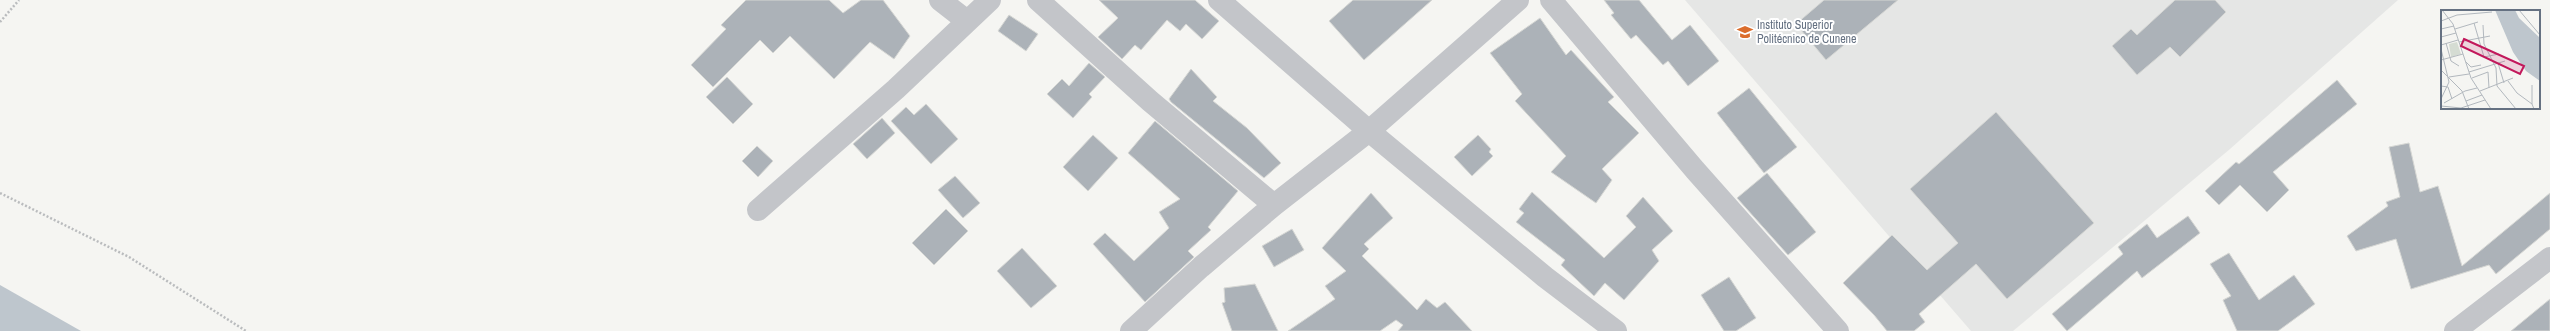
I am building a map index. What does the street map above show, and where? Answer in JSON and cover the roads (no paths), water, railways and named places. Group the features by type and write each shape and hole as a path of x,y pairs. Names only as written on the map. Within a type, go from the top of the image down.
{"street":[{"path":"940,0 967,21"},
{"path":"758,210 896,89 990,0"},
{"path":"1038,0 1150,101 1274,204"},
{"path":"1219,0 1368,131 1545,277 1616,331"},
{"path":"1131,331 1274,204 1368,131 1518,0"},
{"path":"1551,0 1695,170 1838,331"},
{"path":"2455,331 2550,258"}],"place":[{"name":"Instituto Superior Politécnico de Cunene","path":"1745,32"}]}
